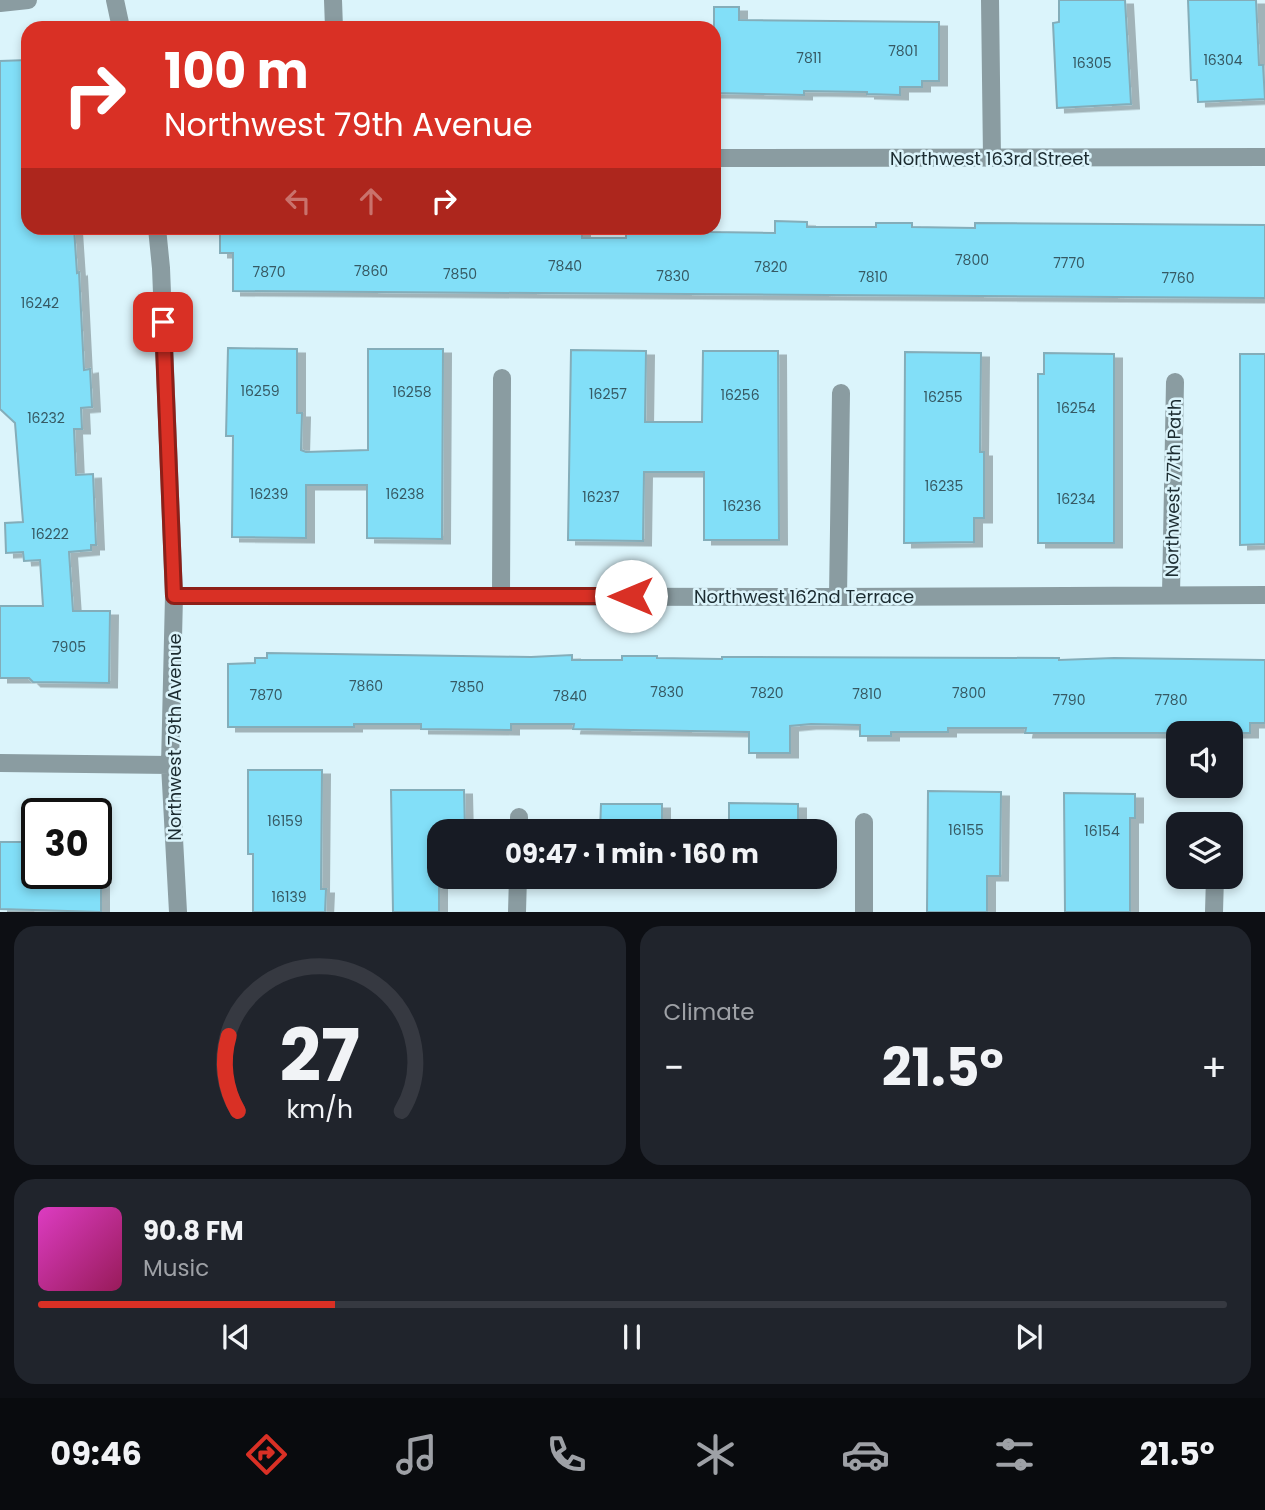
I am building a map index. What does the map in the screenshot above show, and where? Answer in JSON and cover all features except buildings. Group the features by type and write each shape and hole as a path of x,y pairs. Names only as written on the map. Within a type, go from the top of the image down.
{"street":[{"path":"0,3 28,0"},
{"path":"115,0 120,21"},
{"path":"333,0 334,21"},
{"path":"990,0 992,158"},
{"name":"Northwest 163rd Street","path":"721,158 1265,157"},
{"name":"Northwest 79th Avenue","path":"158,235 174,596 170,765 178,912"},
{"path":"501,595 502,378"},
{"name":"Northwest 77th Path","path":"1171,594 1175,382"},
{"path":"838,597 841,393"},
{"name":"Northwest 162nd Terrace","path":"174,596 1265,595"},
{"path":"0,763 170,765"},
{"path":"864,822 864,912"},
{"path":"517,912 518,889"},
{"path":"1214,912 1215,889"}],"route":[{"path":"163,322 174,596 631,596"}]}
